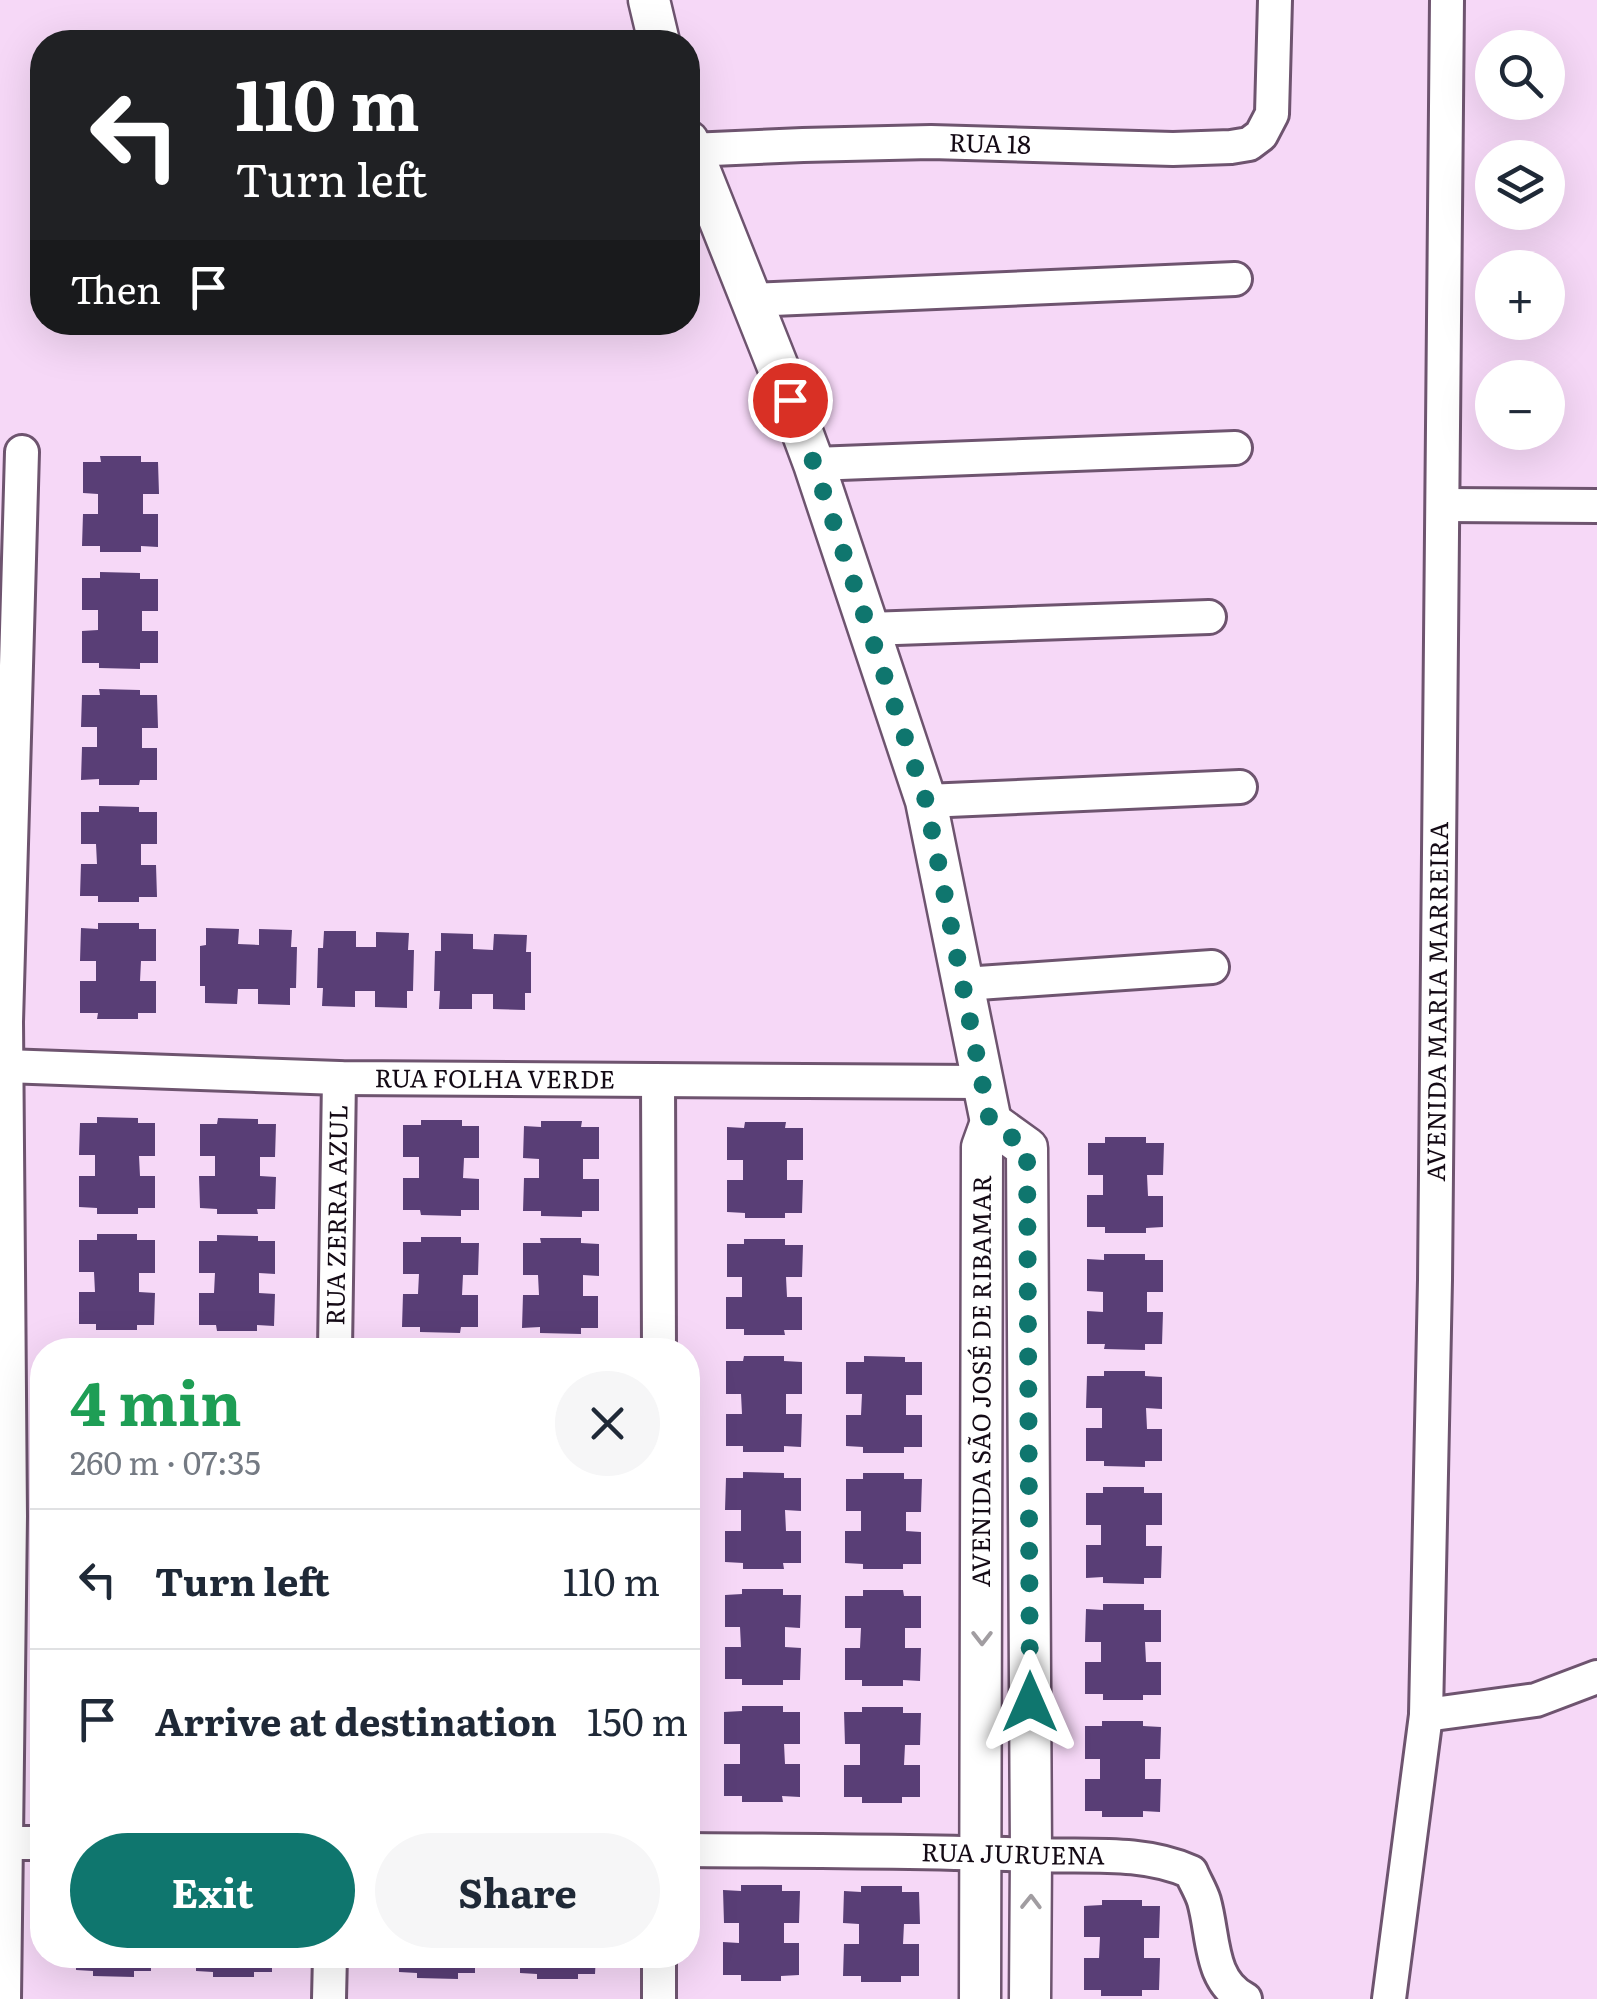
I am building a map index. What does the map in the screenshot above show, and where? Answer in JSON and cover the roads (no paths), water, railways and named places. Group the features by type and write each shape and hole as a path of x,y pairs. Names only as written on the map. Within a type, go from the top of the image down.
{"street":[{"path":"649,0 656,30"},
{"name":"RUA 18","path":"700,146 931,142 1155,148 1248,144 1262,136 1272,114 1275,0"},
{"name":"AVENIDA MARIA MARREIRA","path":"1390,1999 1426,1715 1447,0"},
{"path":"700,173 814,464 926,801 990,1122"},
{"path":"751,300 1235,279"},
{"path":"814,464 1235,448"},
{"path":"4,1999 10,1516 6,1066 22,452"},
{"path":"1443,505 1597,506"},
{"path":"868,630 1209,617"},
{"path":"926,801 1240,786"},
{"path":"964,984 1212,967"},
{"name":"RUA FOLHA VERDE","path":"6,1066 339,1078 982,1082"},
{"name":"RUA ZERRA AZUL","path":"335,1338 339,1078"},
{"path":"658,1080 659,1338"},
{"name":"AVENIDA SÃO JOSÉ DE RIBAMAR","path":"980,1999 982,1147 990,1122 1027,1148 1030,1999"},
{"path":"1426,1715 1536,1700 1597,1677"},
{"path":"5,1843 30,1843"},
{"name":"RUA JURUENA","path":"700,1850 982,1852 1168,1862 1191,1872 1204,1900 1218,1969 1227,1988 1245,1999"},
{"path":"330,1968 330,1999"},
{"path":"659,1968 659,1999"}]}
